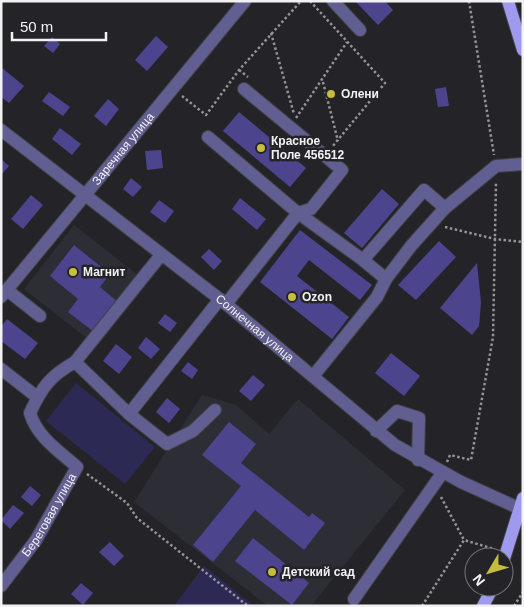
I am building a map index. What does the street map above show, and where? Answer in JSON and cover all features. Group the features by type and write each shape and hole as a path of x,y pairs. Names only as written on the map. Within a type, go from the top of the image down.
{"main road":[{"path":"508,1 523,50"},
{"path":"508,547 522,505"}],"street":[{"name":"Заречная улица","path":"4,293 245,1"},
{"path":"333,1 360,30"},
{"path":"129,414 298,213 311,209 342,170 249,86"},
{"name":"Солнечная улица","path":"1,130 314,375 376,431 418,460 522,505"},
{"path":"208,137 298,213 386,279"},
{"path":"314,375 377,296 386,279 445,208 496,166 523,164"},
{"path":"363,260 424,190 445,208"},
{"path":"1,369 37,397 43,386 60,371 75,362 161,255"},
{"path":"4,293 40,316"},
{"path":"75,362 129,414 167,444 193,431 215,410"},
{"name":"Береговая улица","path":"1,586 36,540 78,467 41,435 33,422 30,413 37,397"},
{"path":"376,431 397,411 418,418 418,460"},
{"path":"354,600 443,472"}],"path":[{"path":"206,115 239,70 301,1"},
{"path":"310,1 385,84 330,150"},
{"path":"443,472 450,455 471,460 494,338 496,166 469,1"},
{"path":"271,33 295,119"},
{"path":"295,119 323,81 347,42"},
{"path":"239,70 249,86"},
{"path":"323,81 338,141"},
{"path":"288,113 302,125"},
{"path":"431,223 495,239 523,242"},
{"path":"78,467 127,503 137,518 248,606"},
{"path":"434,485 464,540 482,547"},
{"path":"422,606 464,540"},
{"path":"514,606 523,592"}],"shaded area":[{"path":"74,225 138,275 88,339 24,289"},
{"path":"76,383 155,447 125,484 46,421"},
{"path":"202,395 236,405 269,434 298,399 405,490 311,606 268,606 134,502"},
{"path":"204,566 254,606 174,606"}],"building":[{"path":"355,1 385,1 393,10 378,25"},
{"path":"156,36 168,47 147,71 135,60"},
{"path":"52,37 60,44 53,53 44,46"},
{"path":"1,67 24,86 9,103 1,97"},
{"path":"446,87 449,106 438,107 435,89"},
{"path":"49,92 70,107 63,116 42,101"},
{"path":"108,99 119,109 106,126 94,116"},
{"path":"239,112 306,168 290,187 223,131"},
{"path":"60,128 81,144 72,155 52,139"},
{"path":"161,150 163,168 147,170 145,151"},
{"path":"1,159 9,166 1,175"},
{"path":"131,178 142,187 133,197 123,189"},
{"path":"382,189 399,204 362,248 344,233"},
{"path":"31,195 43,205 23,229 11,219"},
{"path":"240,198 266,219 257,230 232,209"},
{"path":"159,200 174,211 165,223 150,212"},
{"path":"300,230 372,285 360,300 309,260 297,276 349,317 332,339 260,282"},
{"path":"439,241 456,257 416,300 398,285"},
{"path":"74,245 110,274 100,287 118,302 94,332 68,312 78,299 50,276"},
{"path":"209,249 222,261 214,270 201,257"},
{"path":"477,263 481,303 479,326 472,335 440,308"},
{"path":"165,314 177,323 170,332 158,323"},
{"path":"7,319 38,343 25,359 1,341 1,327"},
{"path":"146,337 160,349 151,359 138,348"},
{"path":"116,344 132,357 119,374 103,361"},
{"path":"391,353 420,376 404,396 375,373"},
{"path":"188,362 198,370 192,379 181,371"},
{"path":"253,375 265,385 251,401 239,391"},
{"path":"167,398 180,409 169,423 156,412"},
{"path":"229,422 256,444 241,463 309,517 312,513 325,523 304,550 255,510 213,562 193,545 241,486 202,455"},
{"path":"30,486 41,495 32,506 21,497"},
{"path":"13,505 24,513 10,529 1,520"},
{"name":"Детский сад","path":"253,538 309,583 292,605 235,561"},
{"path":"110,542 124,556 114,566 99,552"},
{"path":"81,583 93,593 83,605 71,594"}],"place":[{"name":"Олени","path":"331,94"},
{"name":"Красное Поле 456512","path":"261,148"},
{"name":"Магнит","path":"73,272"},
{"name":"Ozon","path":"292,297"},
{"name":"Детский сад","path":"272,572"}]}
